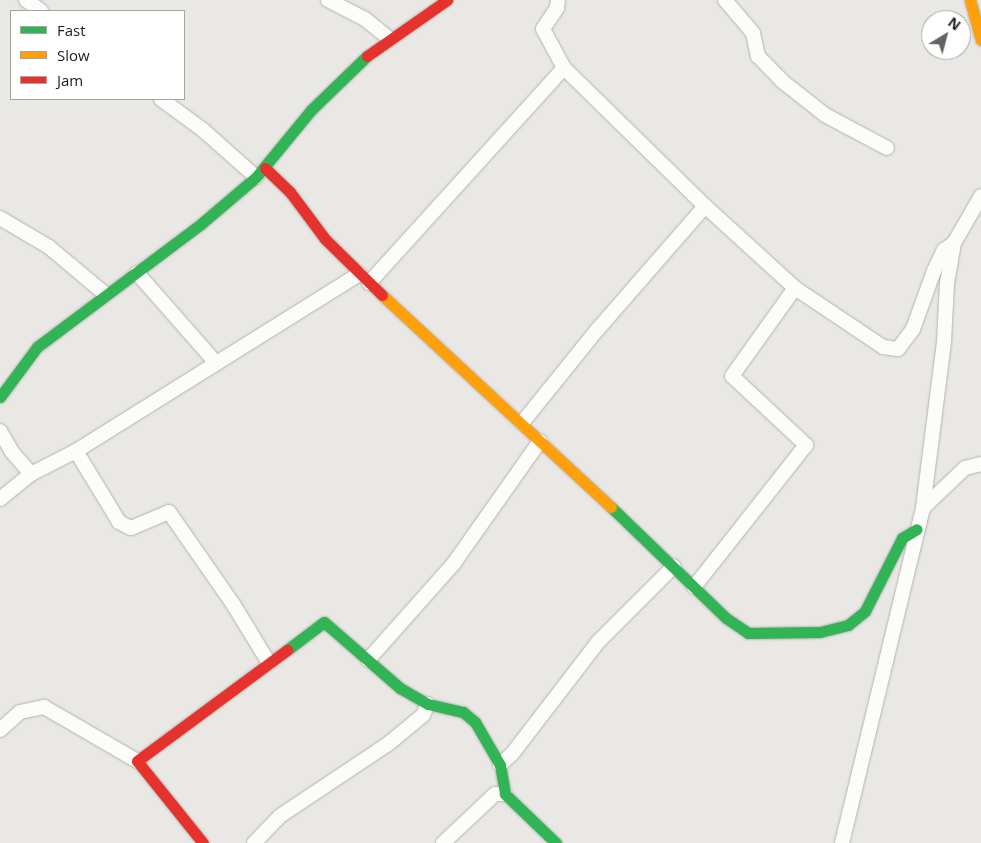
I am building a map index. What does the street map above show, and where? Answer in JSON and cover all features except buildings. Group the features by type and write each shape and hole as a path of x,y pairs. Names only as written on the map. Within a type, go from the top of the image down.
{"main road":[{"path":"0,397 37,347 106,294 137,273 260,173 293,131 350,70 390,39 447,0"},
{"path":"970,0 981,40"},
{"path":"260,173 290,192 325,238 364,278 522,423 674,566 726,618 748,633 820,632 848,625 864,611 902,538 917,529"},
{"path":"203,843 137,762 324,622 400,688 428,704 463,712 475,722 500,765 505,794 556,843"}],"street":[{"path":"26,0 40,10"},
{"path":"328,0 366,19 390,39"},
{"path":"558,0 557,8 543,29 564,68 705,206 795,288 883,347 898,350 913,329 944,250 954,243"},
{"path":"725,0 753,33 758,56 782,81 825,115 887,148"},
{"path":"0,499 31,474 76,452 216,363 364,278 564,68"},
{"path":"162,100 260,173"},
{"path":"842,843 923,508 941,370 947,283 954,243 981,196"},
{"path":"522,423 597,330 705,206"},
{"path":"0,218 49,247 106,294"},
{"path":"137,273 216,363"},
{"path":"694,587 806,445 732,376 795,288"},
{"path":"0,431 12,452 31,474"},
{"path":"368,660 454,563 540,441"},
{"path":"76,452 119,522 131,528 169,512 233,604 269,663"},
{"path":"923,508 965,468 981,464"},
{"path":"500,765 512,754 598,642 674,566"},
{"path":"254,843 280,816 388,744 423,715 428,704"},
{"path":"0,730 20,712 44,707 137,762"},
{"path":"443,843 495,794 505,794"}],"traffic: fast":[{"path":"0,397 37,347 202,223 256,177 311,110 367,56"},
{"path":"611,507 726,618 748,633 820,632 848,625 865,611 902,538 917,529"},
{"path":"287,650 324,622 400,688 428,704 463,712 475,722 500,765 505,794 556,843"}],"traffic: slow":[{"path":"970,0 981,40"},
{"path":"382,295 611,507"}],"traffic: jam":[{"path":"367,56 447,0"},
{"path":"265,168 290,192 325,239 382,295"},
{"path":"203,843 137,761 287,650"}]}
